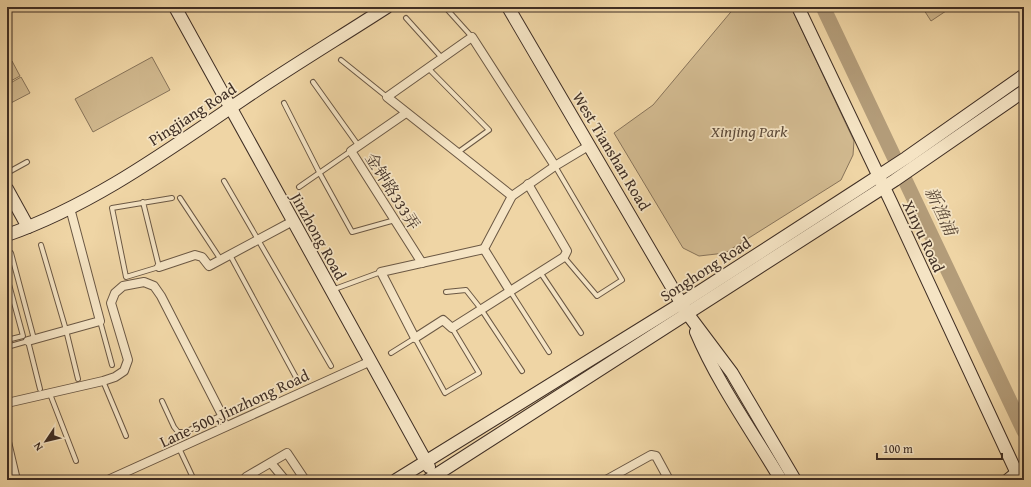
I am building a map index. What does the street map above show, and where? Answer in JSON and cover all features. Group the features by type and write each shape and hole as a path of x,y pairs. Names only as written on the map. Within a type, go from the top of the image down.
{"main road":[{"name":"Jinzhong Road","path":"175,7 371,360 426,461 433,479"},
{"name":"Pingjiang Road","path":"7,235 81,203 120,180 387,7"},
{"name":"West Tianshan Road","path":"508,7 684,308 701,345 733,401 781,480"},
{"name":"Xinyu Road","path":"798,7 1017,475"},
{"name":"Songhong Road","path":"433,479 684,308 892,175 1024,75"},
{"name":"Songhong Road","path":"909,163 1024,91"},
{"path":"7,189 28,227"},
{"name":"West Tianshan Road","path":"684,308 732,373 795,480"},
{"name":"Songhong Road","path":"396,480 684,308"}],"street":[{"path":"512,196 387,97 472,37 555,166"},
{"name":"金钟路333弄","path":"406,113 351,151 422,263"},
{"path":"528,184 567,251 564,257 452,328 443,320 415,338 381,272 484,249 512,196 528,184 555,166 590,145"},
{"path":"31,340 100,321 70,208"},
{"path":"159,267 195,255 202,257 209,266 293,221"},
{"path":"484,249 510,291"},
{"path":"7,403 50,394 103,380 124,371 128,360 111,303 115,293 123,286 144,282 154,286 161,296 222,415"},
{"name":"Lane 500, Jinzhong Road","path":"108,480 371,360"},
{"path":"7,442 16,480"},
{"path":"7,445 16,480"},
{"path":"246,480 246,477 287,453 305,480"},
{"path":"606,480 650,455 656,456 669,480"},
{"path":"271,463 285,480"}],"lane":[{"path":"445,7 472,37"},
{"path":"406,18 443,58"},
{"path":"341,60 387,97"},
{"path":"428,68 489,130 457,153"},
{"path":"313,82 358,146"},
{"path":"284,103 319,172 352,232 395,220"},
{"path":"299,187 351,151"},
{"path":"7,173 27,162"},
{"path":"555,166 622,280 597,296 564,257"},
{"path":"224,181 331,366"},
{"path":"143,202 159,267 126,277 112,208 143,202 172,198"},
{"path":"180,198 221,260"},
{"path":"41,245 66,330 78,379"},
{"path":"11,253 31,340 40,389"},
{"path":"230,255 298,381"},
{"path":"332,290 381,272"},
{"path":"540,272 581,333"},
{"path":"7,277 23,336 7,340"},
{"path":"446,292 466,290 522,371"},
{"path":"510,291 549,352"},
{"path":"100,321 112,365"},
{"path":"391,353 415,338 445,393 479,373 452,328"},
{"path":"7,347 31,340"},
{"path":"103,380 126,436"},
{"path":"50,394 76,461"},
{"path":"162,401 174,427 178,432 185,432 222,415 228,426"},
{"path":"179,448 194,480"}],"green space":[{"name":"Xinjing Park","path":"735,7 791,7 854,141 853,155 841,180 725,253 699,256 683,248 614,133 653,105"},
{"path":"922,7 943,7 946,11 931,21"},
{"path":"152,57 170,90 93,132 75,99"},
{"path":"12,61 20,76 7,83 7,63"},
{"path":"21,77 30,93 7,105 7,85"}],"waterway":[{"name":"新渔浦","path":"823,7 1024,431"}]}
